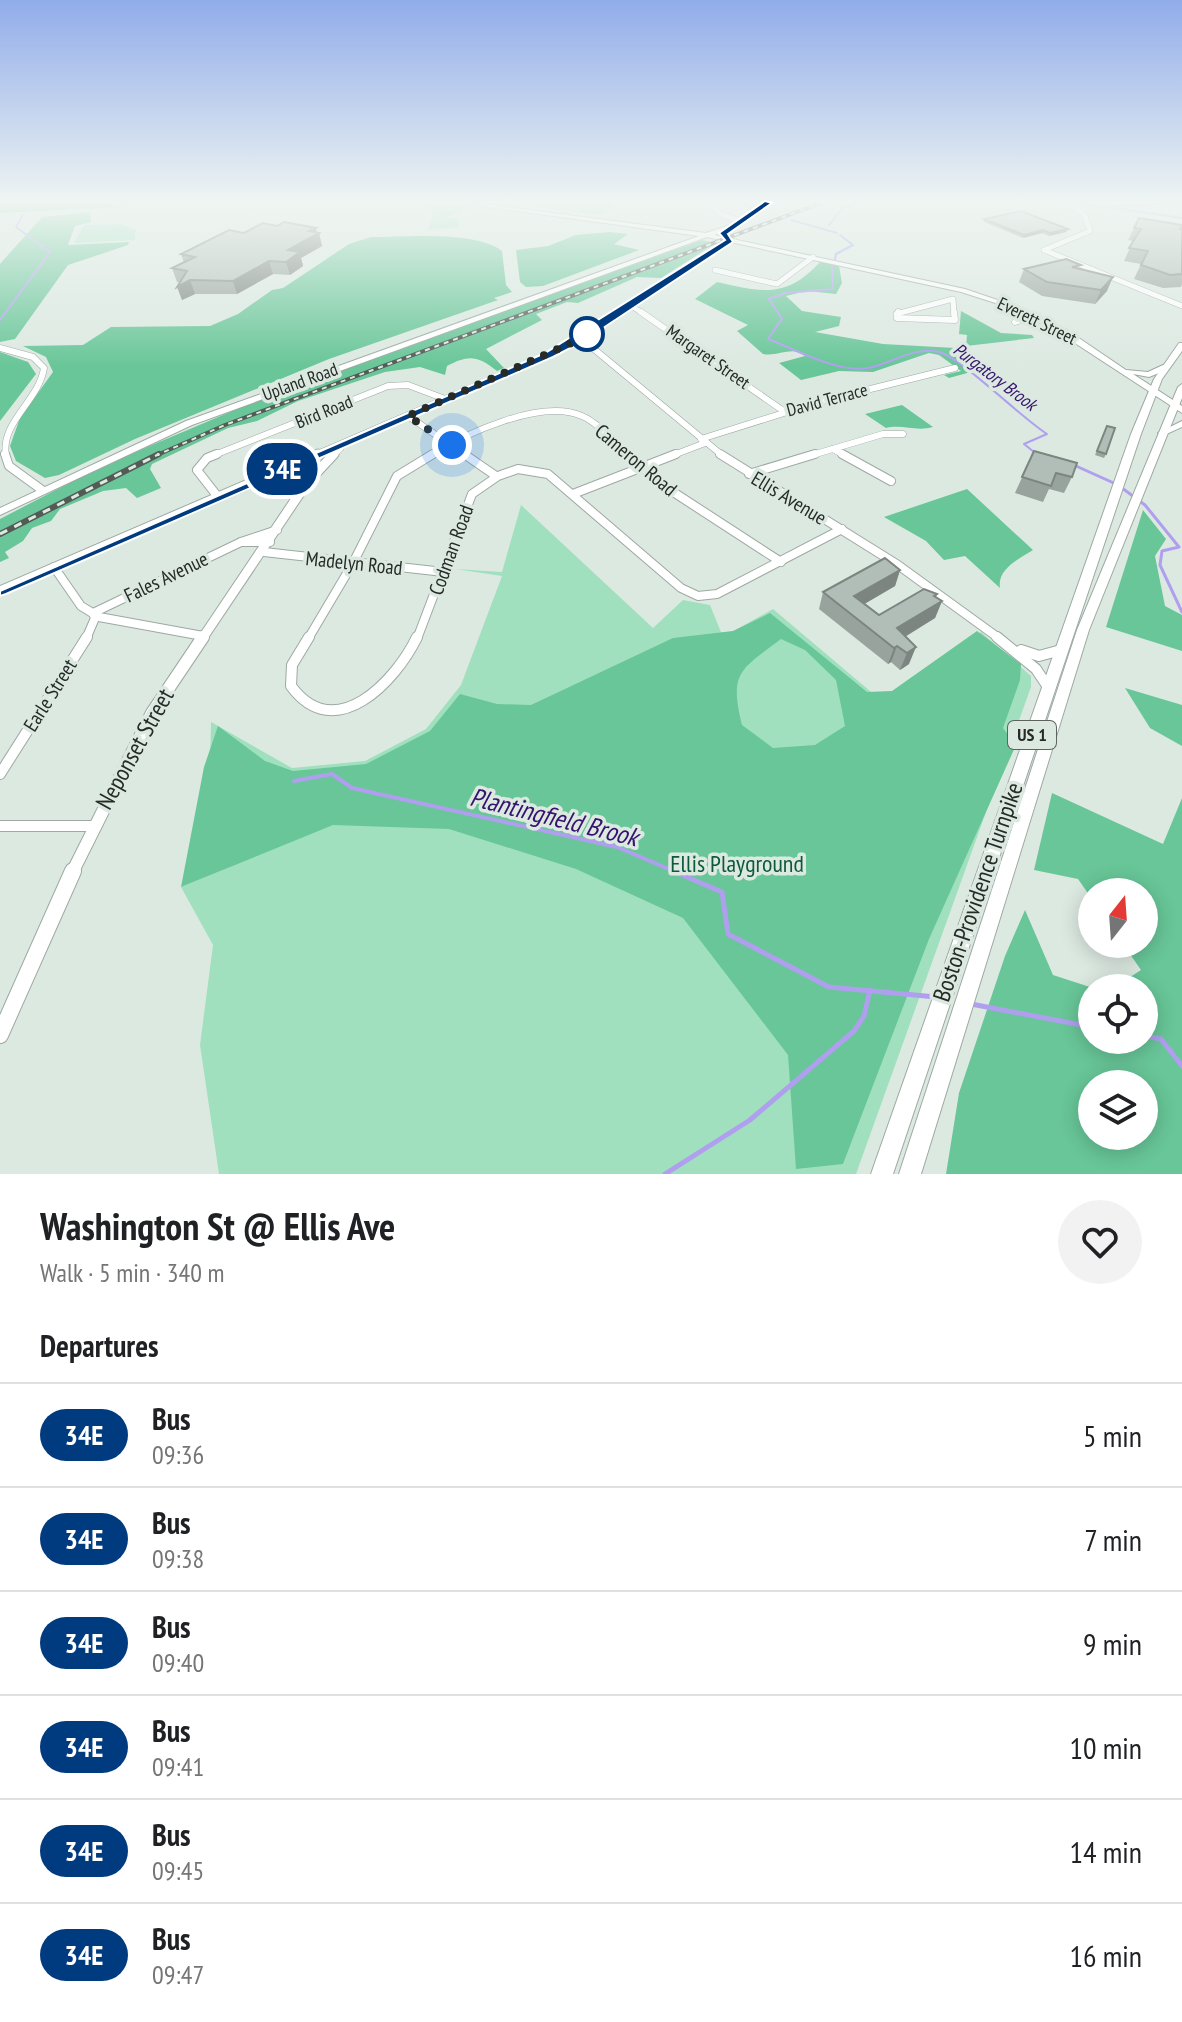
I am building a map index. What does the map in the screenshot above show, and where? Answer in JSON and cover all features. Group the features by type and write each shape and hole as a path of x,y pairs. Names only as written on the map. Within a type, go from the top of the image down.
{"main road":[{"name":"Upland Road","path":"607,269 634,258"},
{"name":"Upland Road","path":"0,512 189,423 638,258"},
{"name":"Everett Street","path":"817,258 963,290 1033,316 1069,335 1178,408"},
{"name":"Boston-Providence Turnpike","path":"882,1174 1119,482 1152,391 1182,345"},
{"path":"1114,365 1146,375 1166,367"},
{"name":"Boston-Providence Turnpike","path":"910,1174 1083,630 1162,433 1178,408 1182,387"},
{"path":"1162,433 1182,424"}],"street":[{"path":"0,591 578,340 703,258"},
{"path":"715,270 777,284 812,258"},
{"path":"1063,258 1182,306"},
{"path":"953,299 955,320 911,321 897,318 895,313 953,299 963,290"},
{"name":"Margaret Street","path":"630,305 785,412"},
{"path":"1015,322 1033,316"},
{"name":"Ellis Avenue","path":"578,340 594,349 703,441 749,474 842,529 1009,645 1036,669 1048,687"},
{"path":"0,348 33,357 44,368 40,384 11,420 1,443 9,466 42,490"},
{"name":"David Terrace","path":"573,494 703,441 785,412 955,368"},
{"name":"Bird Road","path":"218,497 197,470 207,458 388,386 408,385 445,399"},
{"name":"Cameron Road","path":"353,563 397,476 452,445 523,413 568,411 592,422 643,468 708,517 781,562"},
{"path":"408,416 496,476 511,470 536,468 573,494 681,588 697,596 718,593 842,529"},
{"path":"749,474 883,434 903,434"},
{"name":"Neponset Street","path":"0,1035 93,826 152,713 267,547 306,484 322,464 349,440"},
{"path":"833,449 891,481"},
{"path":"307,458 322,464"},
{"path":"306,484 309,473 307,458"},
{"name":"Codman Road","path":"353,563 292,665 291,686 315,707 356,706 371,700 390,684 444,572 466,505 472,494 496,476"},
{"name":"Fales Avenue","path":"93,613 241,542 278,530"},
{"name":"Fales Avenue","path":"241,542 267,547"},
{"name":"Madelyn Road","path":"267,547 353,563 444,572"},
{"path":"54,567 81,606 93,613 111,621 203,636"},
{"name":"Earle Street","path":"0,774 87,637 95,618 93,613"},
{"name":"Ellis Avenue","path":"1009,645 1039,656 1061,650"},
{"path":"0,826 93,826"}],"green space":[{"path":"6,258 90,258 68,265 15,339 0,342 0,264"},
{"path":"328,258 503,258 506,285 512,292 494,298 498,300 329,359 135,439 59,475 45,478 16,461 10,446 20,418 53,372 46,357 23,346 83,345 111,327 210,326 238,314 272,290 283,288"},
{"path":"517,258 618,258 543,286 526,287 520,282"},
{"path":"653,258 693,258 661,278 637,277 578,303 567,302 536,314 542,320 486,349 504,368 497,371 472,358 447,366 445,375 420,367 385,372 298,401 257,421 228,428 152,464 150,469 161,488 137,498 126,488 103,491 60,509 51,521 32,528 23,541 5,552 9,558 0,562 0,519 100,467 256,401"},
{"path":"820,262 839,266 842,283 836,294 807,291 786,296 802,311 841,317 839,326 815,332 883,344 955,348 982,365 972,366 978,370 949,378 944,375 961,371 939,355 929,353 873,372 839,371 801,380 779,363 805,356 795,351 763,354 737,331 748,325 695,299 717,282 760,290 784,287 808,274"},
{"path":"961,311 1001,333 1032,335 1034,338 966,346 967,335 959,334"},
{"path":"0,352 28,362 36,374 0,421"},
{"path":"902,405 933,427 886,428 865,414"},
{"path":"967,489 1033,550 1005,570 1000,588 965,556 944,560 926,541 884,517"},
{"name":"Ellis Playground","path":"521,505 653,628 683,600 710,605 723,637 773,609 883,702 981,632 1031,676 1031,687 856,1174 219,1174 200,1045 213,945 181,887 230,867 209,814 211,722 292,768 365,761 426,729 461,685 502,576 455,569 502,572"},
{"path":"1143,510 1166,539 1155,556 1165,606 1182,615 1182,651 1106,627"},
{"path":"770,613 867,692 892,691 977,631 1021,664 1020,680 1003,728 1016,745 929,939 843,1164 796,1169 788,1055 683,918 576,869 449,829 333,825 181,887 204,767 218,726 265,761 293,771 366,764 430,731 460,694 497,704 531,705 673,638 733,631","holes":["781,639 805,650 836,680 845,726 815,745 773,748 742,725 738,683 747,666"]},
{"path":"1125,688 1182,705 1182,746 1150,728"},
{"path":"1052,793 1163,844 1182,798 1182,1174 946,1174 959,1093 1005,956 1025,910 1053,975 1078,983 1078,1054 1158,1054 1158,974 1135,974 1141,970 1133,958 1158,958 1158,878 1078,879 1034,870"}],"building":[{"path":"193,258 292,258 286,262 269,261 233,281 190,280 177,287 187,271 172,268"},
{"path":"1145,258 1182,258 1182,274 1170,275 1141,265"},
{"path":"1066,259 1081,265 1072,267 1113,277 1101,290 1047,282 1024,269"},
{"path":"1107,426 1115,428 1106,454 1097,451"},
{"path":"1034,451 1077,463 1072,477 1056,473 1051,486 1022,477"},
{"path":"885,558 900,570 854,596 879,615 924,589 937,594 934,596 942,601 897,628 916,647 907,653 897,646 894,648 823,592"}],"waterway":[{"name":"Plantingfield Brook","path":"0,320 46,258"},
{"name":"Purgatory Brook","path":"832,266 833,289 785,293 769,299 782,319 768,339 817,360 856,369 877,366 921,351 939,352 962,365 1047,434 1024,444 1034,452"},
{"name":"Purgatory Brook","path":"1076,466 1116,484"},
{"name":"Purgatory Brook","path":"1122,488 1145,505 1179,547 1162,551 1160,565 1182,612"},
{"name":"Plantingfield Brook","path":"294,781 332,774 352,788 617,847 678,873"},
{"name":"Plantingfield Brook","path":"673,871 722,892 728,934 829,987 870,991"},
{"path":"665,1174 750,1120 854,1031 864,1016 870,991"},
{"name":"Plantingfield Brook","path":"870,991 936,997"},
{"name":"Plantingfield Brook","path":"971,1004 1078,1024"},
{"name":"Plantingfield Brook","path":"1158,1038 1182,1066"}],"railway":[{"path":"155,456 225,425 674,258"},
{"path":"155,456 159,454"},
{"path":"0,534 155,456"}],"bus line":[{"name":"34E","path":"0,591 549,355 578,340 701,258"}],"route":[{"path":"452,445 408,416 578,340 584,342 587,334"}]}
